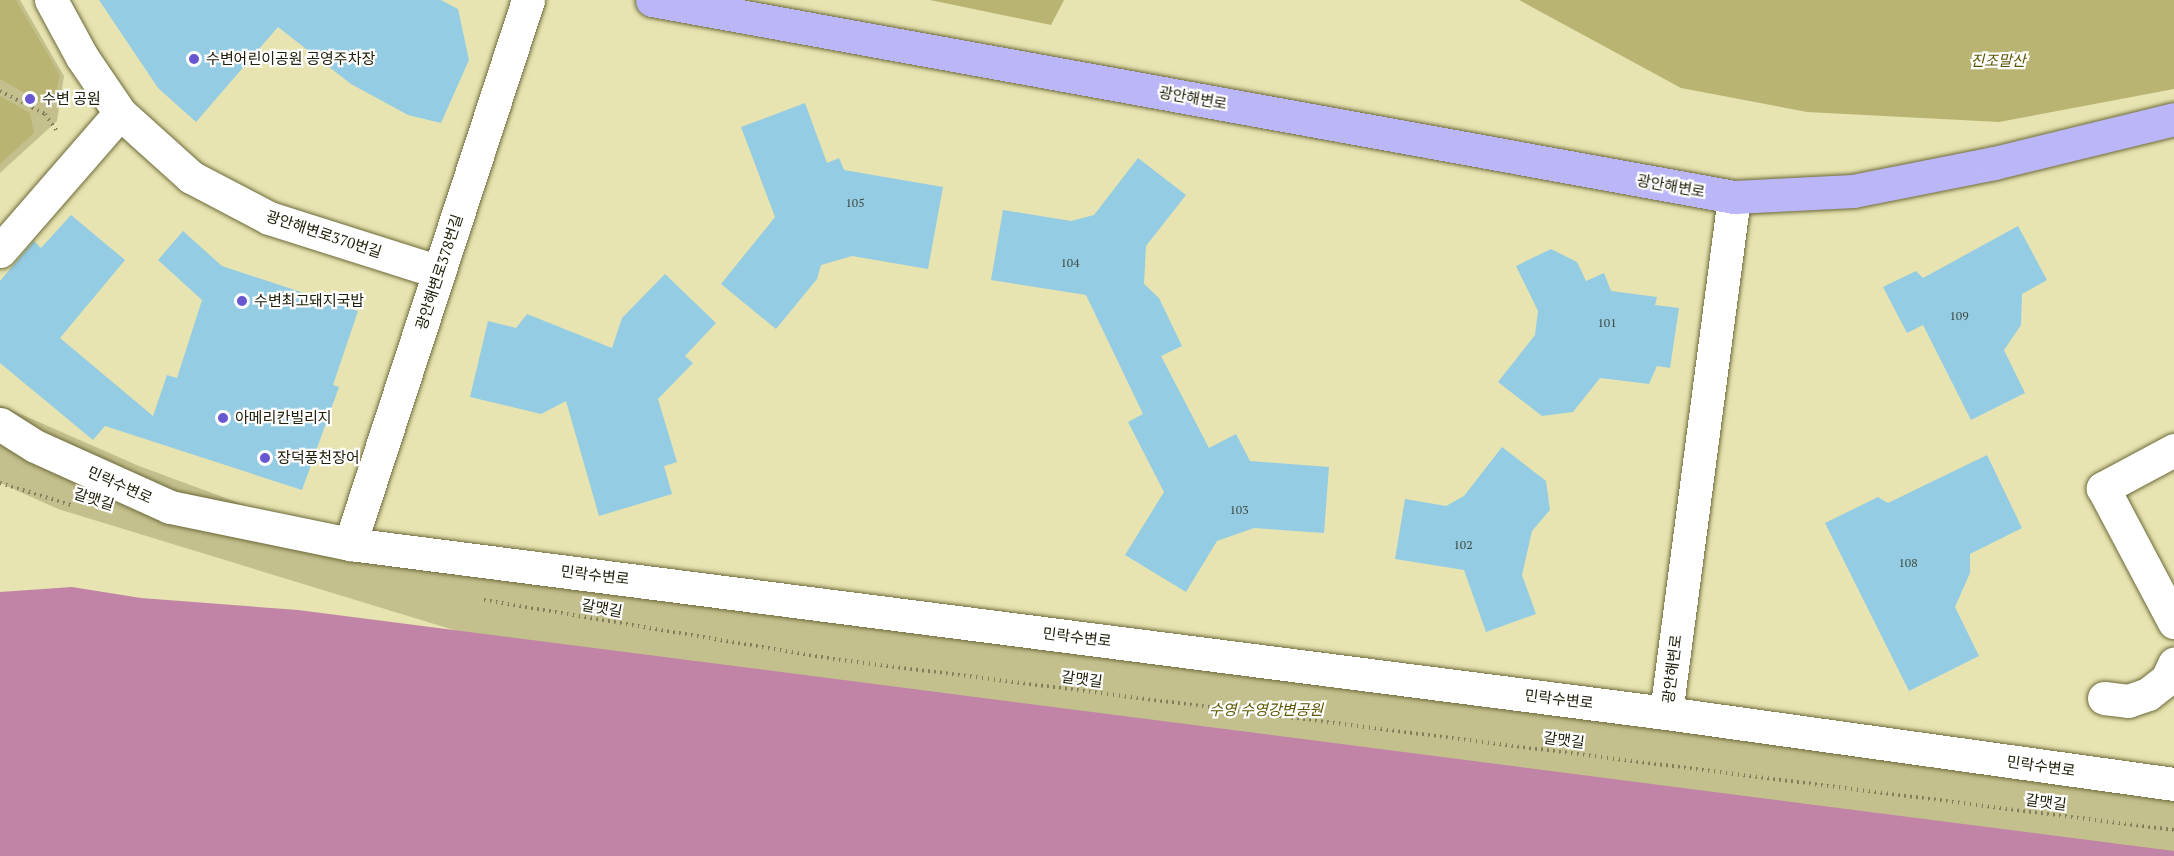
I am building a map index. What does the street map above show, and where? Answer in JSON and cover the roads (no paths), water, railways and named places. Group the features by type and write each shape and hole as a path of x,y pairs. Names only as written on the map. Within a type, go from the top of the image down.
{"main road":[{"name":"광안해변로","path":"652,0 1734,197 1853,191 1995,163 2174,119"}],"street":[{"name":"광안해변로370번길","path":"51,0 82,57 120,113 191,177 269,218 439,272"},
{"name":"광안해변로378번길","path":"350,544 528,0"},
{"path":"0,251 120,113"},
{"name":"광안해변로","path":"1666,713 1734,197"},
{"name":"민락수변로","path":"0,424 35,446 170,507 350,544 1666,713 2174,784"},
{"path":"2174,450 2103,488 2174,622"},
{"path":"2104,698 2128,701 2148,694 2167,679 2174,664"}],"place":[{"name":"수변어린이공원 공영주차장","path":"194,59"},
{"name":"수변 공원","path":"30,99"},
{"name":"수변최고돼지국밥","path":"242,301"},
{"name":"아메리칸빌리지","path":"223,418"},
{"name":"장덕풍천장어","path":"265,458"}],"park label":[{"name":"진조말산","path":"1998,61"},
{"name":"수영 수영강변공원","path":"1266,710"}]}
